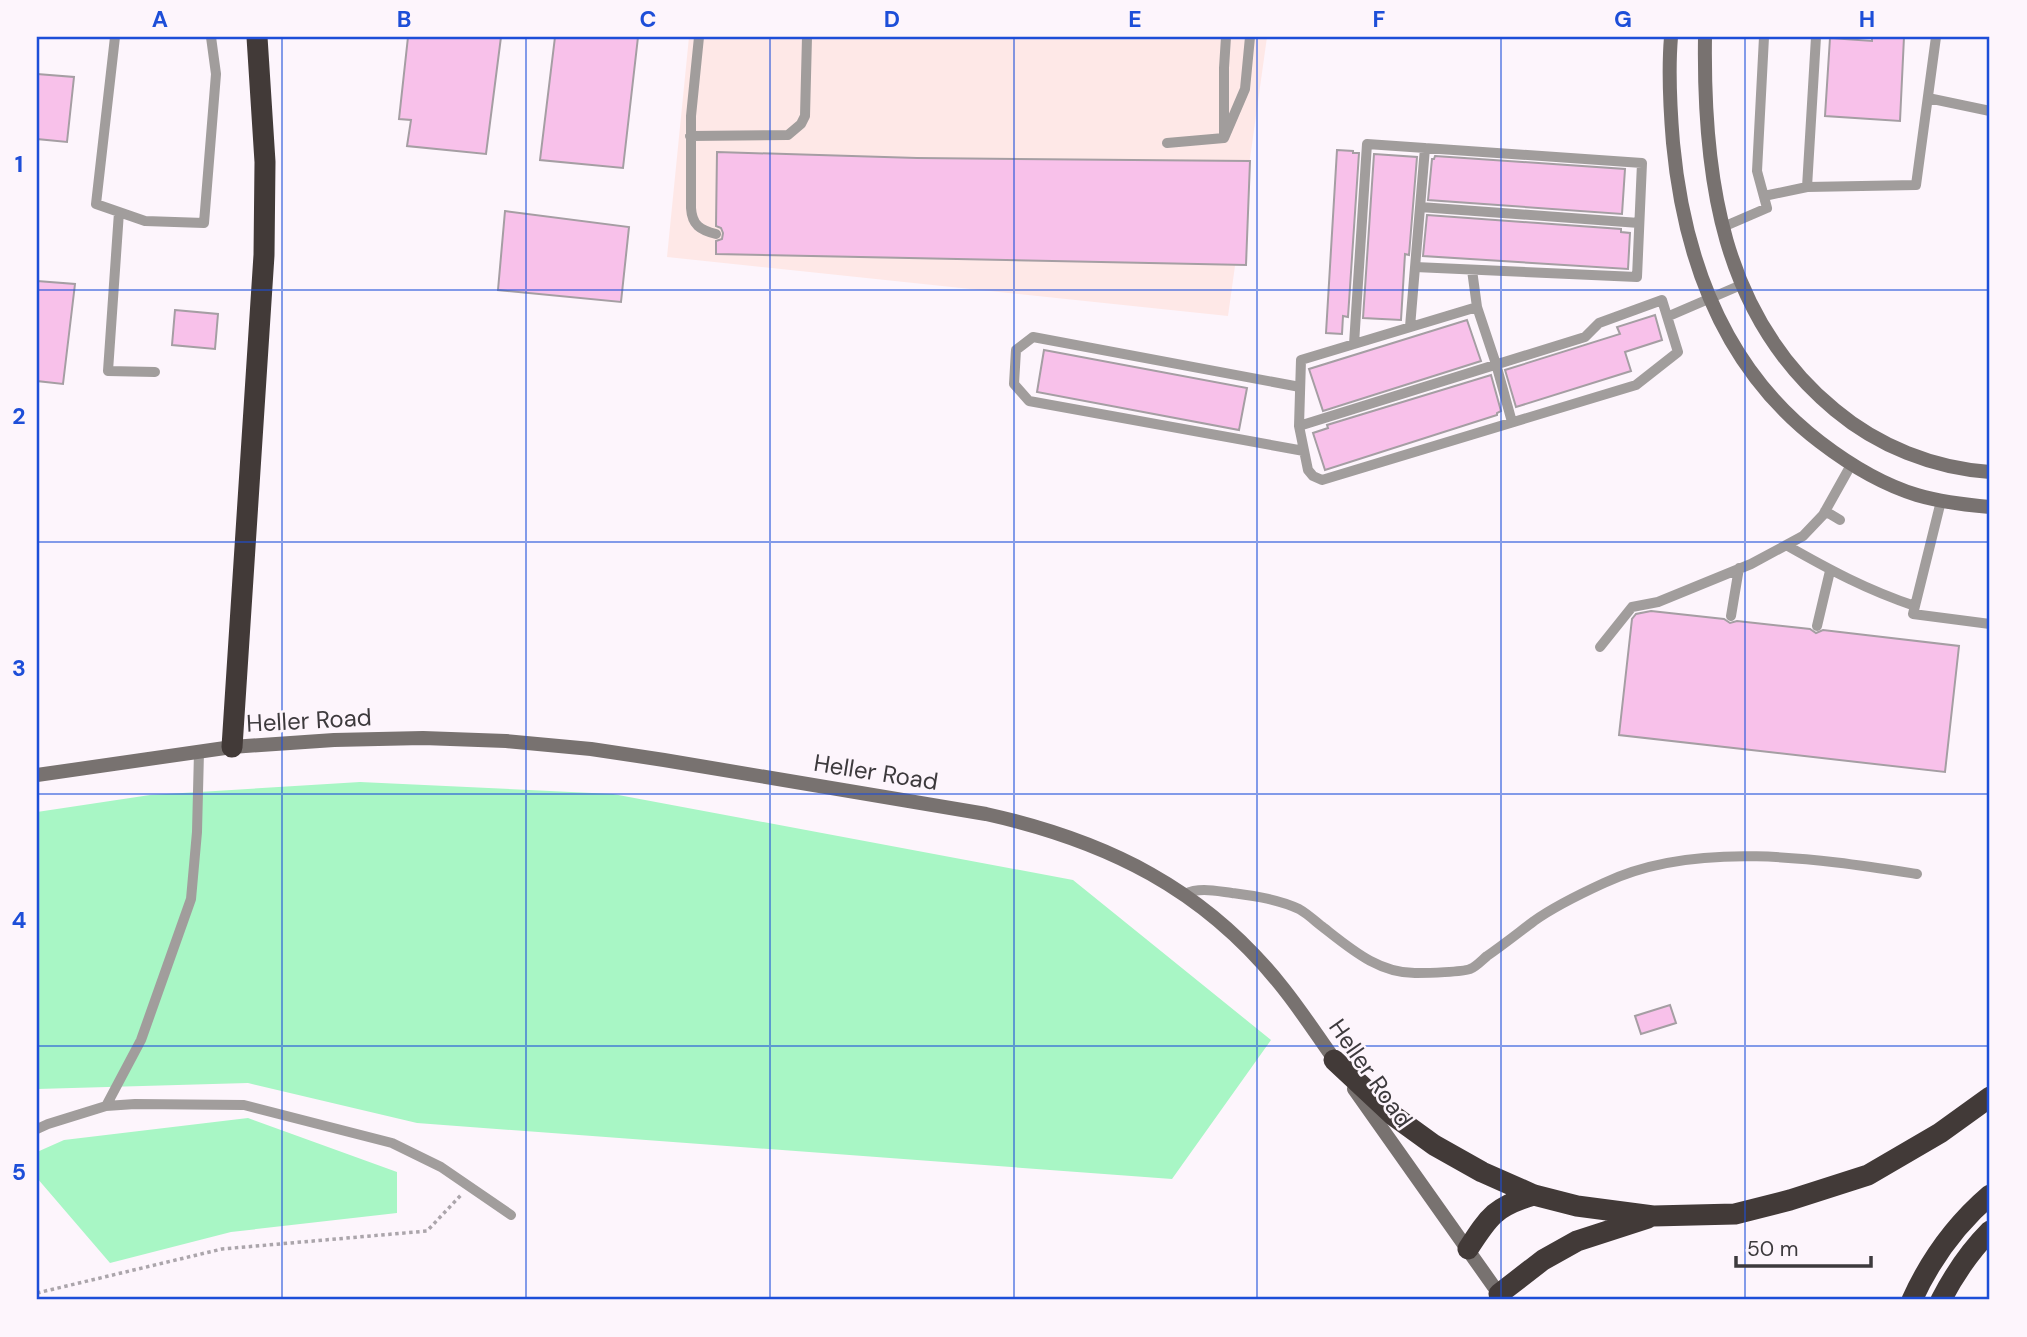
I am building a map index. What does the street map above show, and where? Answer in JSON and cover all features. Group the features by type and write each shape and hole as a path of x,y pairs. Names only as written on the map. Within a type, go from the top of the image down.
{"highway":[{"path":"232,747 264,255 265,162 257,37"},
{"path":"1334,1060 1394,1116 1434,1145 1482,1172 1534,1195 1577,1206 1653,1216 1735,1214 1868,1175 1940,1132 1990,1097"},
{"path":"1468,1249 1498,1210 1511,1202 1534,1195"},
{"path":"1912,1300 1928,1266 1952,1232 1990,1195"},
{"path":"1499,1294 1543,1260 1577,1241 1653,1216"},
{"path":"1941,1300 1963,1264 1990,1231"}],"street":[{"path":"1671,37 1671,104 1679,186 1688,234 1709,299 1742,361 1772,399 1808,434 1851,465 1893,486 1941,501 1990,507"},
{"path":"1705,37 1704,89 1708,143 1723,227 1741,285 1759,321 1786,362 1812,390 1863,431 1903,452 1945,465 1990,472"},
{"name":"Heller Road","path":"37,775 232,747 334,740 423,738 506,741 591,749 664,760 986,814 1034,825 1089,843 1143,869 1185,894 1234,934 1283,987 1499,1294"}],"lane":[{"path":"115,37 96,205 145,221 204,223 216,74 211,37"},
{"path":"699,37 691,136 692,218 704,231 716,234"},
{"path":"691,136 788,135 801,124 805,116 807,37"},
{"path":"1224,138 1226,37"},
{"path":"1224,138 1245,89 1250,37"},
{"path":"1723,227 1767,208 1757,171 1764,37"},
{"path":"1807,187 1816,37"},
{"path":"1764,196 1807,187 1916,185 1936,37"},
{"path":"1927,98 1990,111"},
{"path":"1167,144 1224,138"},
{"path":"1354,344 1367,144 1642,163 1637,277 1415,267"},
{"path":"1410,327 1424,148"},
{"path":"1420,207 1639,223"},
{"path":"119,212 108,371 155,372"},
{"path":"1472,270 1476,307 1512,422"},
{"path":"1669,316 1741,285"},
{"path":"1299,426 1585,337 1599,323 1662,300 1678,352 1636,385 1322,480 1313,476 1308,470 1299,426 1301,360 1476,307"},
{"path":"1300,387 1033,337 1016,350 1014,384 1029,401 1304,450"},
{"path":"1600,647 1632,607 1658,603 1739,568 1803,536 1825,511 1851,465"},
{"path":"1941,501 1913,614 1990,624"},
{"path":"1825,511 1840,520"},
{"path":"1786,545 1830,571 1877,593 1915,606"},
{"path":"1731,616 1739,568"},
{"path":"1817,626 1830,571"},
{"path":"106,1106 141,1040 191,899 198,832 199,752"},
{"path":"1185,894 1209,890 1258,896 1299,909 1364,958 1395,971 1415,974 1471,969 1569,899 1607,881 1657,865 1712,857 1792,858 1917,874"},
{"path":"37,1129 106,1106 244,1105 392,1143 441,1167 511,1214"}],"path":[{"path":"37,1293 222,1249 427,1231 469,1185"}],"shaded area":[{"path":"689,37 1267,37 1228,316 667,257"}],"green space":[{"path":"360,782 613,794 1073,880 1271,1040 1172,1179 417,1123 248,1083 37,1089 37,812 150,795"},
{"path":"248,1118 397,1172 397,1213 231,1232 110,1263 37,1178 37,1152 64,1140"}],"building":[{"path":"408,37 501,37 486,154 407,146 411,120 399,119"},
{"path":"555,37 638,37 623,168 540,160"},
{"path":"1872,37 1904,37 1900,121 1825,116 1830,38 1872,41"},
{"path":"37,74 74,77 67,142 37,139"},
{"path":"1337,150 1359,153 1348,317 1343,316 1342,334 1326,333"},
{"path":"717,152 917,158 1250,161 1246,265 716,254 716,241 722,239 723,233 721,228 716,226"},
{"path":"1374,154 1417,157 1409,255 1405,254 1401,320 1363,318"},
{"path":"1435,156 1625,169 1622,214 1428,200 1432,159"},
{"path":"505,211 629,227 621,302 498,290"},
{"path":"1427,215 1621,229 1621,232 1630,233 1628,269 1423,256"},
{"path":"37,281 75,284 63,384 37,381"},
{"path":"175,310 218,314 215,349 172,345"},
{"path":"1655,315 1662,340 1625,352 1631,371 1516,407 1505,370 1620,334 1617,327"},
{"path":"1467,320 1481,361 1323,411 1309,369"},
{"path":"1044,350 1247,388 1239,430 1037,392"},
{"path":"1491,375 1501,411 1497,415 1325,470 1313,433 1328,428 1327,425"},
{"path":"1651,611 1724,619 1730,623 1737,621 1810,629 1816,633 1823,630 1959,646 1945,772 1619,735 1632,619 1636,614"},
{"path":"1670,1005 1676,1023 1641,1034 1635,1016"}]}
